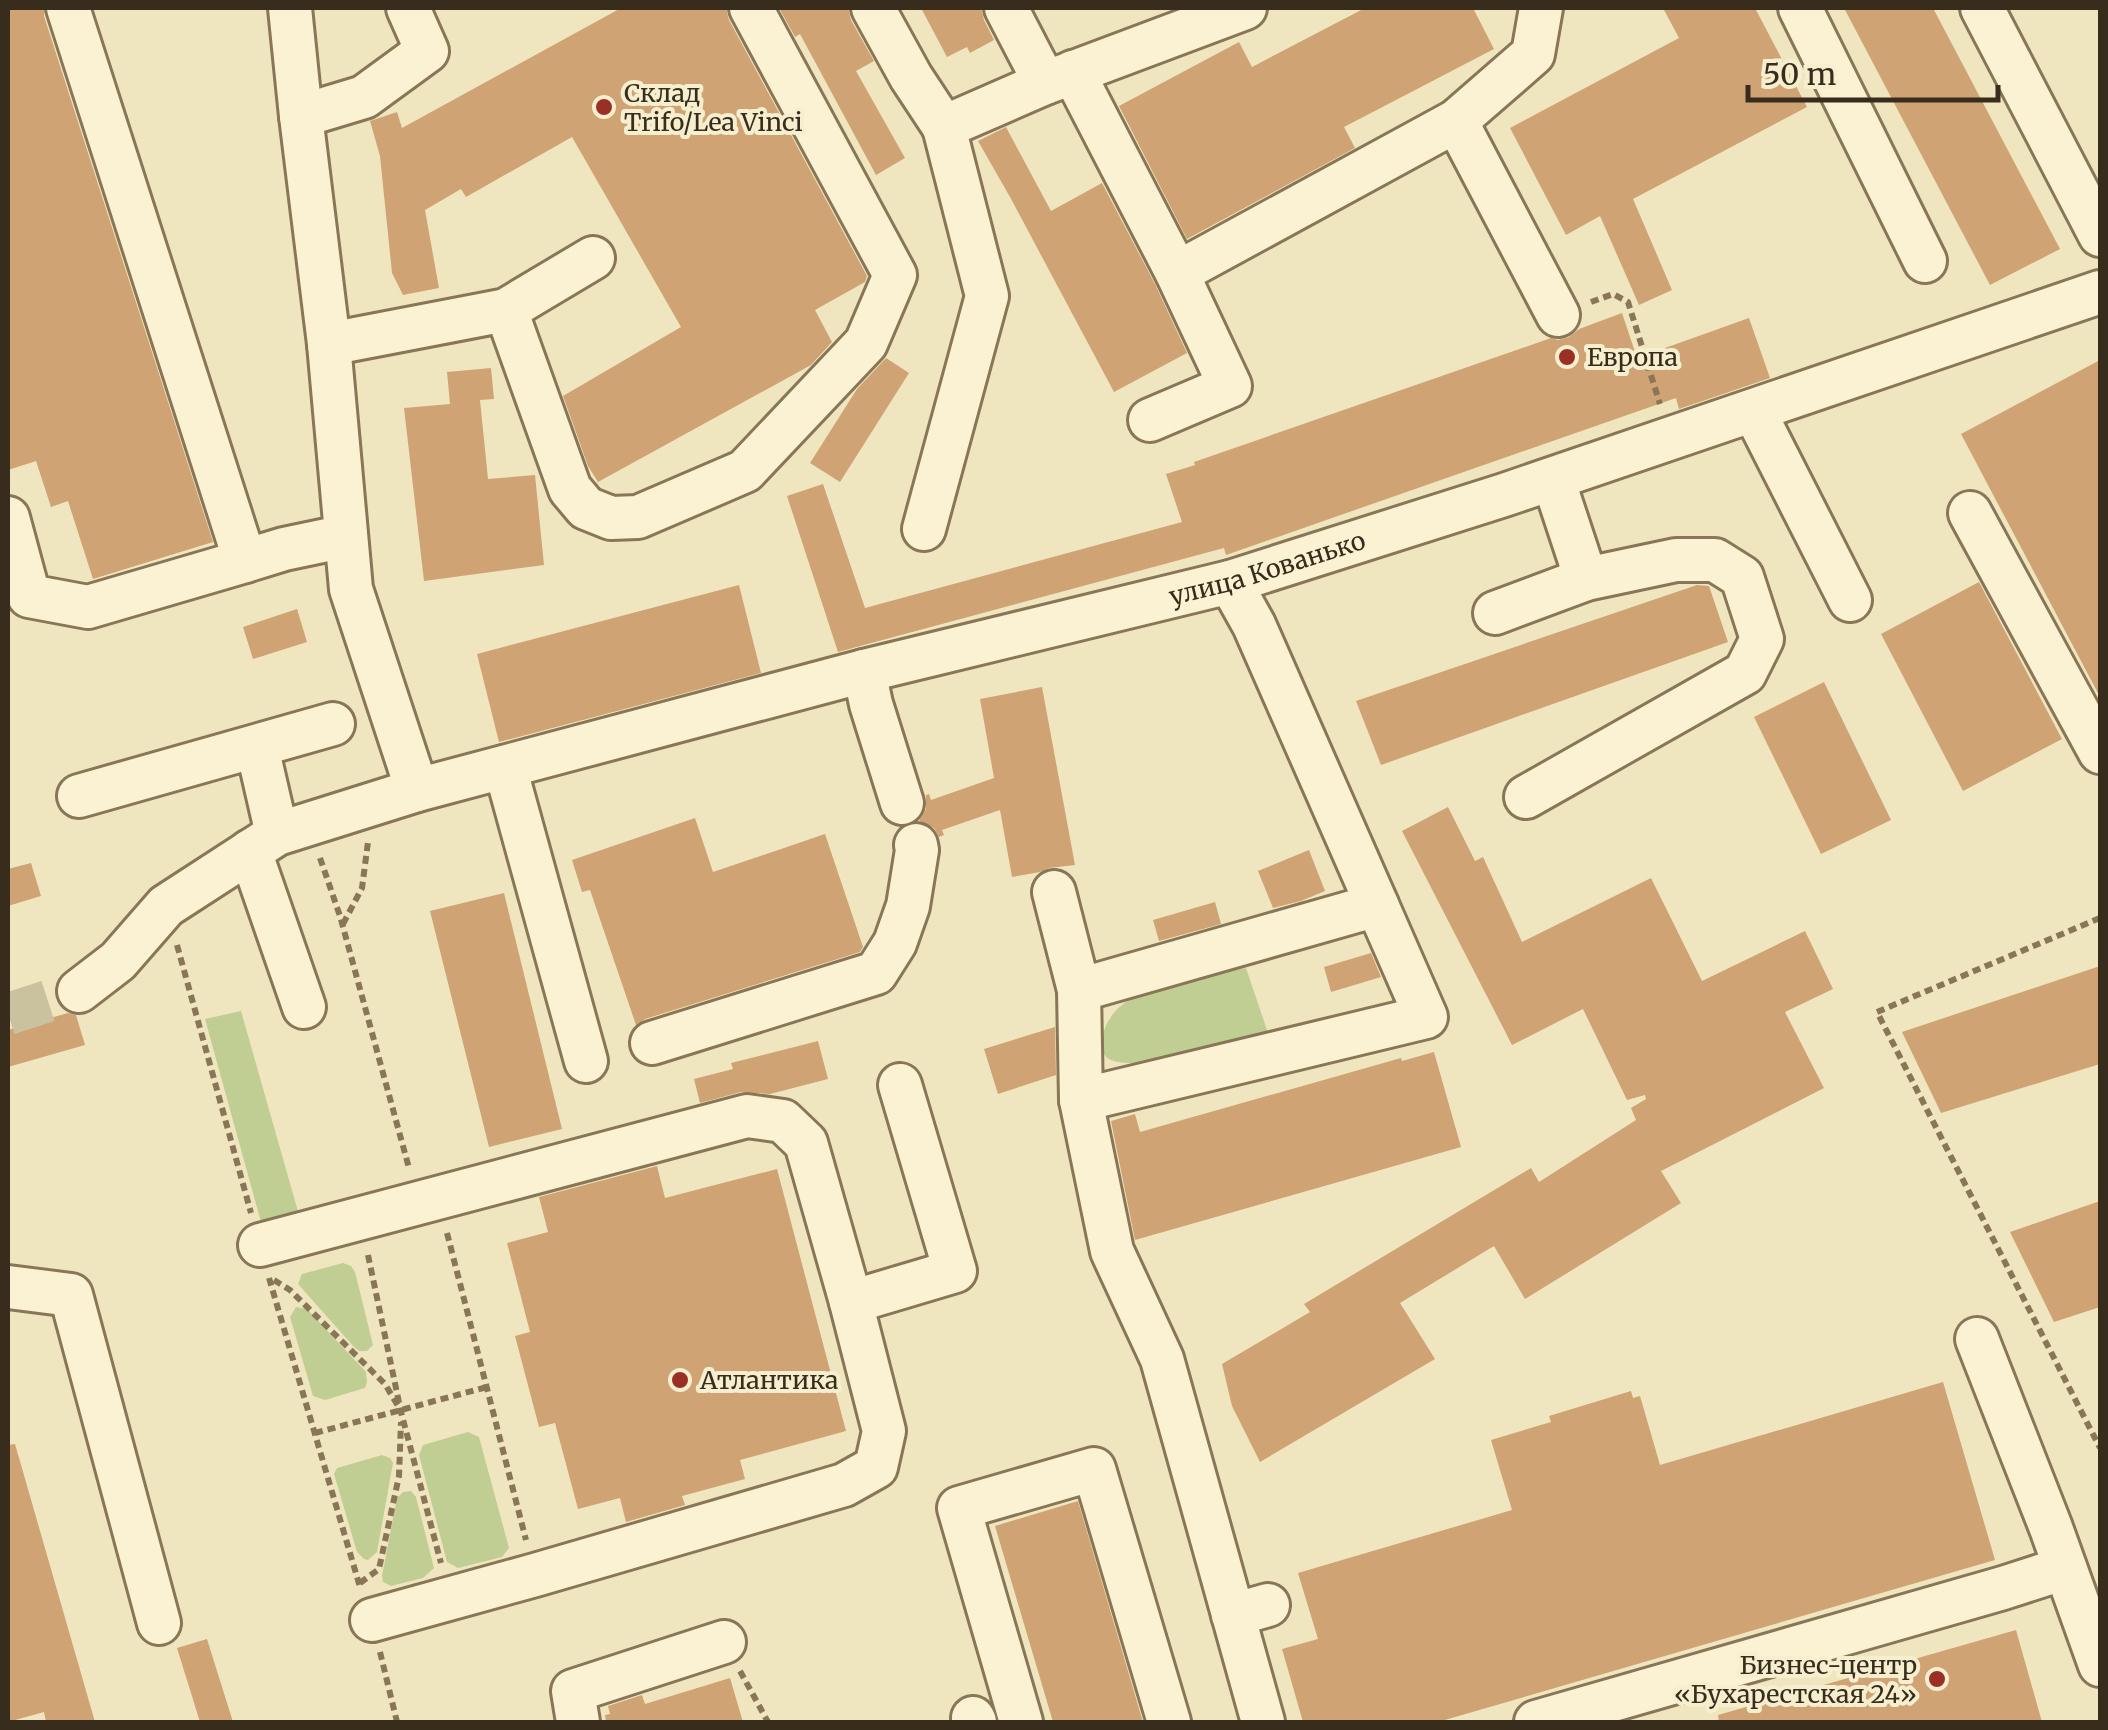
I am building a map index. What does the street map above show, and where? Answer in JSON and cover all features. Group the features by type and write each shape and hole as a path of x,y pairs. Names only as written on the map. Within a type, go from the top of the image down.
{"street":[{"path":"68,8 245,562"},
{"path":"290,8 329,344 350,589 418,790"},
{"path":"301,116 364,97 427,51 408,8"},
{"path":"506,310 570,488 586,508 610,518 638,517 745,471 866,344 896,275 750,8"},
{"path":"873,8 944,127 987,296 924,530"},
{"path":"1006,8 1059,77 1177,273 1230,386 1150,420"},
{"path":"944,127 1059,77 1246,8"},
{"path":"1177,273 1456,122 1533,54 1541,8"},
{"path":"1800,8 1925,261"},
{"path":"1982,8 2100,235"},
{"path":"1456,122 1558,314"},
{"path":"329,344 506,310 592,258"},
{"name":"улица Кованько","path":"79,990 118,962 166,906 278,836 418,790 864,672 1230,582 1754,411 2100,292"},
{"path":"1754,411 1850,600"},
{"path":"1553,478 1586,580"},
{"path":"1970,513 2100,752"},
{"path":"8,518 18,599 88,607 346,536"},
{"path":"1495,613 1586,580 1676,560 1715,560 1742,577 1762,639 1745,673 1526,797"},
{"path":"1081,1100 1426,1018 1254,625 1230,582"},
{"path":"864,672 902,803"},
{"path":"79,796 333,724"},
{"path":"256,747 278,836 304,1007"},
{"path":"505,767 586,1061"},
{"path":"652,1043 876,972 896,943 908,906 916,845"},
{"path":"1054,892 1080,990 1081,1100 1112,1250 1162,1359 1251,1610 1263,1722"},
{"path":"1080,990 1377,905"},
{"path":"851,1302 955,1271 900,1085"},
{"path":"260,1245 359,1213 428,1201 747,1116 784,1121 806,1143 884,1431 876,1466 844,1485 535,1576 451,1598 366,1602"},
{"path":"8,1288 72,1295 158,1623"},
{"path":"1977,1339 2100,1665"},
{"path":"1022,1722 959,1508 1094,1469 1169,1722"},
{"path":"1536,1722 2065,1568"},
{"path":"578,1722 574,1690 724,1642"}],"path":[{"path":"1558,314 1613,294 1628,302 1662,411"},
{"path":"278,836 340,916 487,1386 535,1576"},
{"path":"166,906 260,1245"},
{"path":"2100,918 1877,1012 2100,1448"},
{"path":"359,1213 401,1412 451,1598"},
{"path":"366,1602 379,1569 399,1476 401,1412 385,1384 290,1290 269,1277 398,1722"},
{"path":"315,1434 487,1386"},
{"path":"724,1642 768,1722"}],"green space":[{"path":"1246,968 1269,1036 1140,1063 1122,1063 1104,1055 1102,1039 1109,1020 1122,1005 1160,986"},
{"path":"241,1011 299,1215 267,1227 261,1222 205,1019"},
{"path":"343,1263 355,1272 373,1345 367,1351 354,1347 298,1284 302,1274"},
{"path":"296,1307 307,1309 366,1372 365,1388 325,1400 313,1396 290,1317"},
{"path":"468,1432 479,1437 509,1548 502,1557 458,1568 447,1562 419,1455 423,1445"},
{"path":"382,1455 393,1463 377,1552 368,1560 357,1552 334,1474 337,1468"},
{"path":"411,1491 416,1497 434,1568 423,1578 391,1586 383,1582 382,1576 397,1498"}],"building":[{"path":"8,8 44,8 213,542 93,579 68,501 51,507 36,461 8,470"},
{"path":"621,8 726,8 867,276 865,282 815,310 832,342 811,365 598,482 588,466 563,396 681,327 572,137 466,197 461,189 425,210 439,288 403,295 392,273 380,156 370,121 397,112 402,128"},
{"path":"779,8 848,8 874,61 856,71 905,158 876,175 800,34 795,37"},
{"path":"921,8 981,8 994,40 970,53 967,47 947,57"},
{"path":"1365,8 1473,8 1494,49 1344,127 1355,148 1187,239 1119,106 1239,42 1252,67"},
{"path":"1663,8 1755,8 1807,107 1633,199 1672,290 1639,305 1600,216 1566,235 1510,128 1679,38"},
{"path":"1844,8 1933,8 2060,249 1990,285"},
{"path":"1006,127 1051,211 1102,183 1187,353 1114,392 978,141"},
{"path":"1622,313 1637,358 1749,318 1770,378 1679,409 1676,398 1226,555 1224,548 838,652 787,496 823,484 865,608 1182,522 1166,474 1551,338 1569,337 1579,329"},
{"path":"886,358 909,373 840,482 810,463 857,389"},
{"path":"2100,360 2100,697 1961,434"},
{"path":"491,368 494,399 480,400 488,479 535,475 544,565 424,581 404,408 450,404 447,372"},
{"path":"1979,582 2062,739 1963,791 1881,634"},
{"path":"739,585 761,673 499,742 477,654"},
{"path":"1697,585 1709,586 1728,642 1381,765 1356,701"},
{"path":"297,609 307,642 253,659 243,627"},
{"path":"1824,682 1891,820 1821,854 1754,717"},
{"path":"1042,687 1075,865 1012,877 1000,810 942,830 944,835 939,837 934,828 919,821 926,809 926,795 931,800 994,778 980,699"},
{"path":"1448,807 1475,861 1483,857 1522,942 1651,878 1702,981 1805,931 1833,989 1785,1012 1824,1088 1661,1171 1681,1203 1525,1299 1494,1246 1400,1303 1435,1359 1260,1462 1232,1406 1222,1364 1310,1312 1304,1304 1531,1168 1539,1182 1636,1120 1631,1108 1646,1099 1645,1095 1627,1100 1583,1009 1512,1045 1402,831"},
{"path":"695,818 713,872 825,834 863,947 860,952 636,1025 590,890 582,892 572,860"},
{"path":"1309,850 1325,891 1273,908 1258,871"},
{"path":"31,863 41,896 8,906 8,869"},
{"path":"504,893 562,1129 489,1147 430,911"},
{"path":"1215,902 1221,924 1159,941 1153,920"},
{"path":"1371,953 1381,977 1331,992 1324,967"},
{"path":"2100,966 2100,1064 1941,1113 1902,1032"},
{"path":"68,1013 76,1015 85,1045 8,1067 8,1030"},
{"path":"1055,1027 1056,1075 998,1094 984,1049"},
{"path":"818,1041 828,1079 770,1094 741,1092 700,1103 694,1079 733,1069 731,1063"},
{"path":"1434,1052 1461,1147 1135,1240 1111,1121 1135,1114 1140,1132"},
{"name":"Атлантика","path":"657,1166 665,1198 777,1169 846,1431 740,1460 745,1479 682,1496 685,1505 626,1522 620,1498 578,1509 555,1423 539,1427 515,1336 530,1332 507,1243 548,1232 539,1197"},
{"path":"2100,1201 2100,1307 2054,1322 2010,1232"},
{"path":"1943,1382 1995,1560 1438,1722 1303,1722 1282,1649 1318,1639 1298,1573 1512,1510 1491,1440 1551,1422 1549,1416 1631,1391 1633,1398 1640,1396 1660,1465"},
{"path":"15,1444 95,1722 46,1722 44,1712 8,1722 8,1445"},
{"path":"1078,1501 1143,1722 1053,1722 995,1526"},
{"name":"Бизнес-центр «Бухарестская 24»","path":"2016,1630 2042,1722 1719,1722 1718,1715"},
{"path":"207,1639 233,1722 200,1722 177,1648"},
{"path":"730,1678 743,1722 606,1722 608,1706 642,1695 645,1704"}],"tunnel":[{"path":"8,1014 79,991"}],"place":[{"name":"Склад Trifo/Lea Vinci","path":"604,107"},
{"name":"Европа","path":"1567,357"},
{"name":"Атлантика","path":"680,1380"},
{"name":"Бизнес-центр «Бухарестская 24»","path":"1937,1679"}]}
